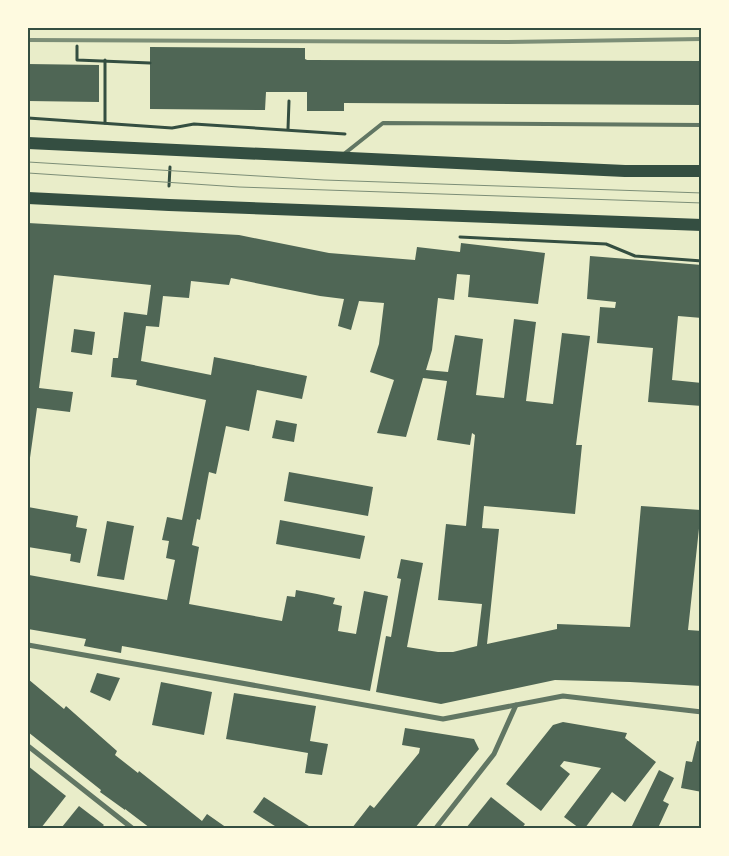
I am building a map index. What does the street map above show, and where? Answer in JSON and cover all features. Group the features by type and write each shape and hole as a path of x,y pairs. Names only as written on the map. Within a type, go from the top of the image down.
{"main road":[{"path":"28,143 172,148 625,171 702,171"},
{"path":"28,198 702,225"}],"street":[{"path":"28,645 443,719 562,696 702,712"},
{"path":"436,828 494,754 516,705"},
{"path":"28,746 132,828"}],"lane":[{"path":"341,157 383,123 702,125"}],"path":[{"path":"77,46 77,60 150,63"},
{"path":"105,60 105,123"},
{"path":"288,129 289,101"},
{"path":"28,118 172,128 194,124 340,133"},
{"path":"168,205 172,148"},
{"path":"456,237 606,244 635,256 702,261"}],"building":[{"path":"150,47 305,48 305,59 307,60 702,61 702,105 344,103 344,111 307,111 307,92 266,92 265,110 150,109"},
{"path":"28,64 99,65 99,102 28,101"},
{"path":"28,223 239,235 329,253 415,260 417,247 460,252 461,243 545,253 538,304 468,297 470,275 457,274 454,300 438,298 432,350 426,370 448,372 455,335 483,339 476,395 504,398 514,319 536,322 526,401 553,404 562,333 590,336 576,445 582,445 575,514 484,506 482,528 499,529 487,644 557,629 557,624 630,627 641,506 701,510 688,630 702,631 702,686 555,680 441,704 376,692 386,636 391,637 401,579 397,578 401,559 423,563 407,647 438,652 453,652 477,646 482,604 438,600 446,524 466,526 475,435 472,433 470,445 437,440 447,381 423,378 406,437 377,433 394,380 370,372 379,344 384,303 359,301 351,330 338,326 344,299 231,278 229,285 191,281 189,298 163,296 159,327 146,326 141,361 211,375 214,357 307,376 302,399 257,390 249,431 226,426 216,474 209,472 200,520 197,519 192,545 199,547 189,604 282,621 287,596 295,597 296,590 335,598 333,604 342,606 338,631 356,634 364,591 388,596 370,691 122,646 121,653 84,646 86,639 28,629 29,575 167,600 175,560 166,558 169,541 162,540 167,517 182,520 206,400 136,385 137,380 111,377 113,358 118,358 124,312 147,315 151,285 54,275 39,388 73,392 70,412 37,408 28,472"},
{"path":"590,256 702,265 702,318 678,316 672,380 702,383 702,406 648,402 653,348 597,343 600,307 615,308 616,302 587,299"},
{"path":"74,329 95,332 92,355 71,352"},
{"path":"276,420 297,424 294,442 272,438"},
{"path":"289,472 373,487 368,516 284,501"},
{"path":"28,507 78,516 76,527 87,529 80,563 70,561 71,554 28,547"},
{"path":"280,520 365,536 360,559 276,544"},
{"path":"107,521 134,526 124,580 97,576"},
{"path":"97,673 120,678 110,701 90,692"},
{"path":"28,679 64,709 66,706 117,751 115,755 138,773 139,771 202,821 207,814 227,828 150,828 100,792 101,790 28,732"},
{"path":"161,682 212,692 204,735 152,725"},
{"path":"234,693 316,706 310,741 328,744 322,775 305,773 308,753 226,739"},
{"path":"563,722 627,733 625,738 656,762 625,802 612,792 585,828 579,828 564,817 601,768 564,761 560,766 570,774 541,811 506,784 553,725"},
{"path":"405,728 474,739 479,749 415,828 352,828 370,805 374,808 419,753 420,748 402,745"},
{"path":"697,741 702,742 702,792 681,788 686,761 692,762"},
{"path":"28,766 66,796 41,828 28,828"},
{"path":"659,770 674,778 663,801 669,804 658,828 631,828"},
{"path":"264,797 312,828 278,828 253,812"},
{"path":"491,797 525,824 522,828 466,828"},
{"path":"79,806 104,825 101,828 62,827"}],"tram line":[{"path":"28,162 324,180 702,193"},
{"path":"28,173 239,187 702,203"}],"railway":[{"path":"28,40 506,42 702,39"}]}
